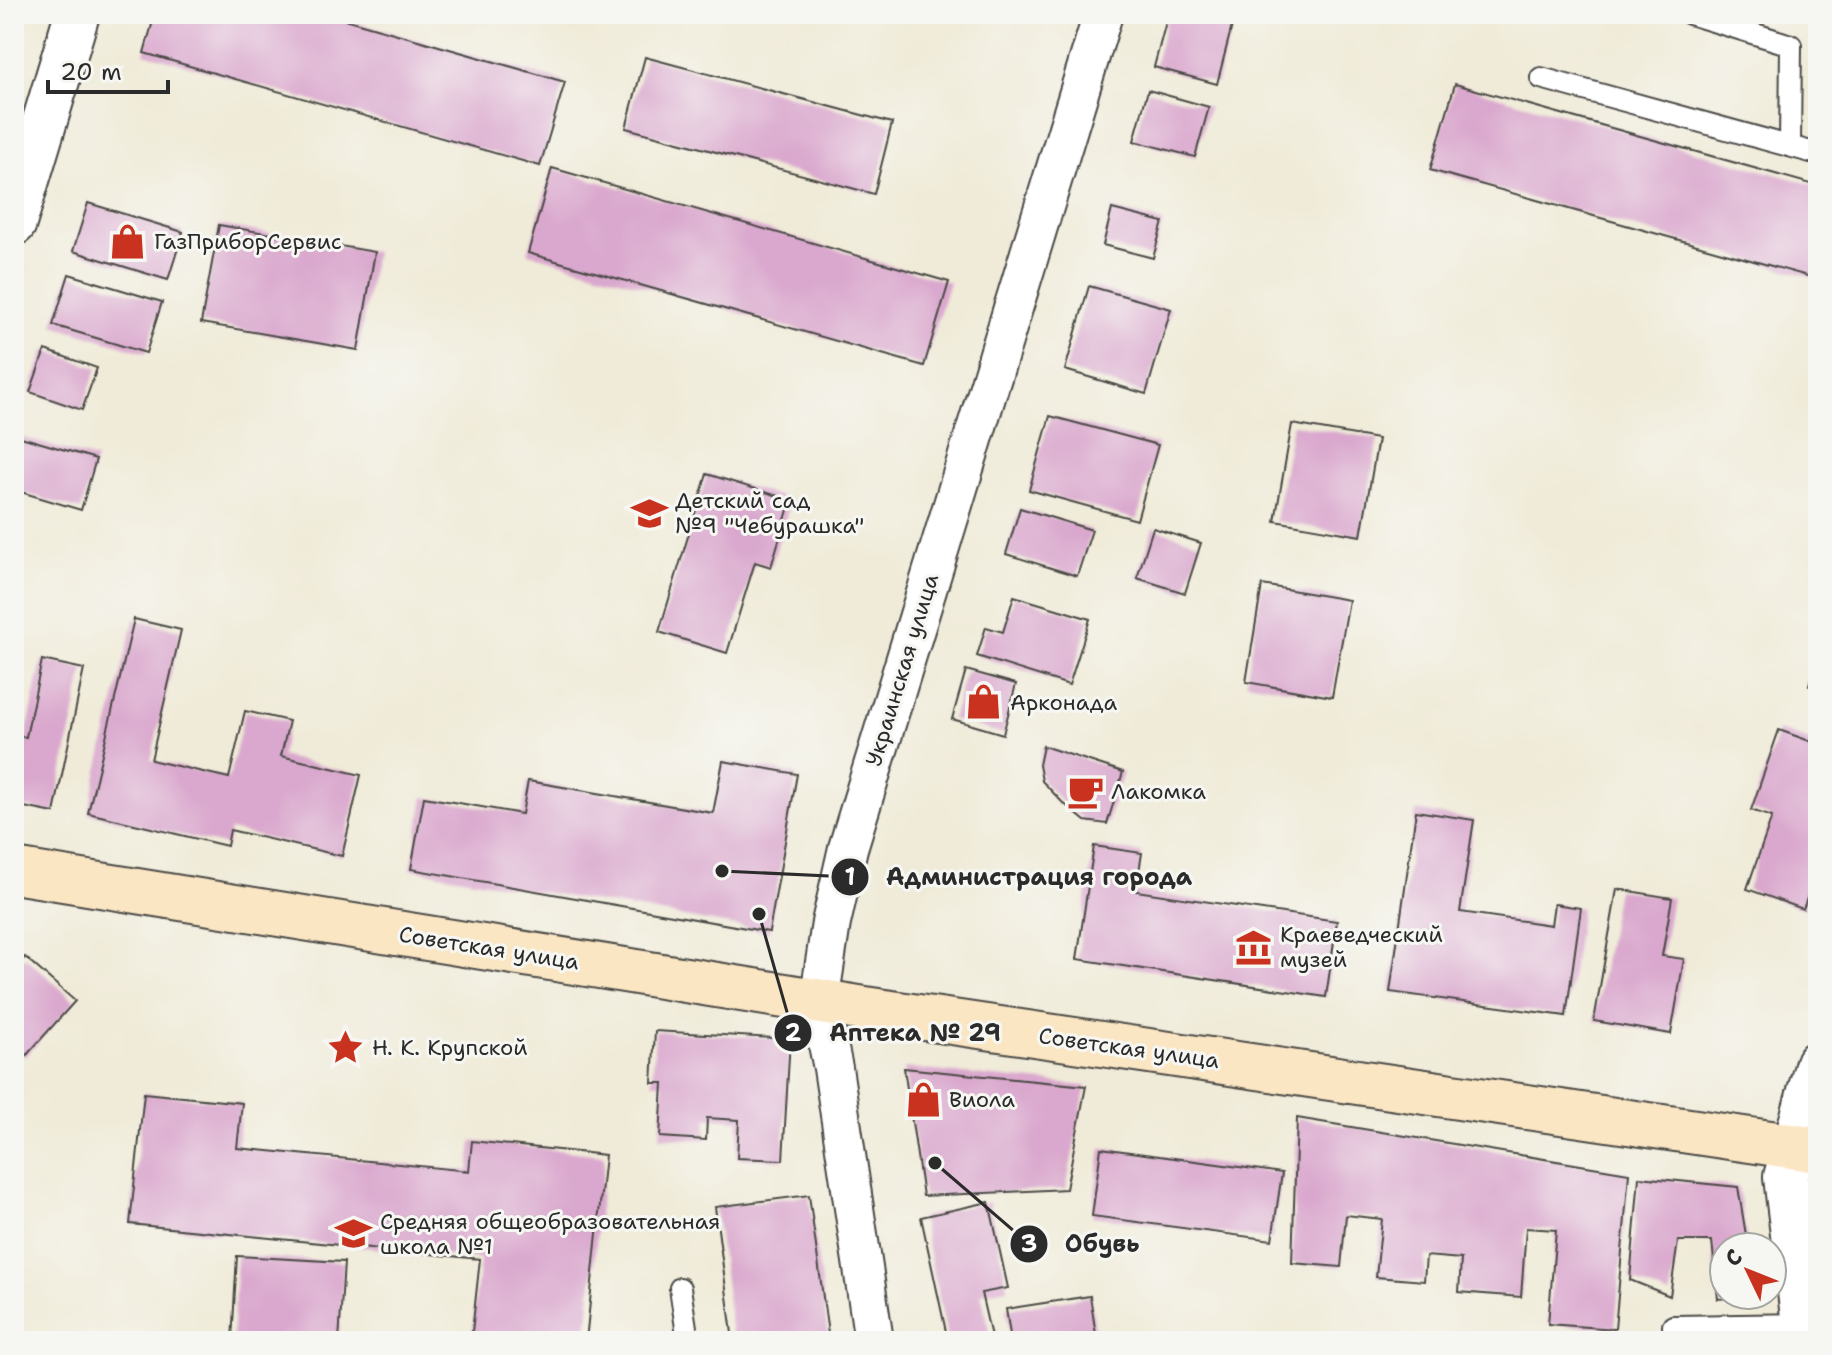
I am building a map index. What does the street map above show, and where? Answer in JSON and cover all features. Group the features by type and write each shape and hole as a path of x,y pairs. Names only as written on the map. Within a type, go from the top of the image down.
{"main road":[{"name":"Советская улица","path":"14,871 819,1002 1807,1148"}],"street":[{"path":"14,223 77,14"},
{"name":"Украинская улица","path":"874,1341 833,1068 819,1002 831,923 848,848 1103,14"},
{"path":"1805,1333 1786,1177 1807,1148 1818,1063"}],"lane":[{"path":"1690,14 1791,45 1790,145"},
{"path":"1541,78 1818,154"},
{"path":"680,1288 688,1341"},
{"path":"1674,1341 1673,1326 1805,1333"}],"building":[{"path":"155,14 327,14 565,82 540,166 144,53"},
{"path":"1168,14 1235,14 1217,84 1154,67"},
{"path":"645,57 892,123 874,194 626,128"},
{"path":"1455,84 1818,186 1818,279 1430,170"},
{"path":"1148,90 1209,107 1195,157 1134,141"},
{"path":"552,168 949,282 924,366 528,253"},
{"name":"ГазПриборСервис","path":"88,203 183,232 168,280 73,251"},
{"path":"1112,209 1163,222 1153,258 1103,245"},
{"path":"219,225 375,252 358,350 201,323"},
{"path":"69,274 162,302 146,353 53,325"},
{"path":"1089,286 1171,309 1146,394 1065,370"},
{"path":"45,350 97,368 82,410 30,392"},
{"path":"1050,416 1158,445 1137,520 1029,490"},
{"path":"1292,424 1378,439 1361,536 1275,521"},
{"path":"14,435 96,459 81,510 14,490"},
{"path":"707,474 791,500 771,567 755,562 727,653 659,632"},
{"path":"1020,508 1092,530 1077,576 1006,554"},
{"path":"1153,528 1201,543 1185,593 1137,578"},
{"path":"1262,585 1349,600 1332,697 1246,682"},
{"path":"1014,596 1090,619 1069,685 977,656 986,627 1003,632"},
{"path":"134,619 181,630 151,760 229,778 245,711 289,721 281,756 361,775 342,856 230,830 227,846 88,813"},
{"path":"1818,655 1818,687 1809,685"},
{"path":"42,660 84,669 54,813 14,805 14,735 26,737"},
{"name":"Арконада","path":"966,670 1016,684 1003,734 952,719"},
{"path":"1779,730 1818,744 1818,820 1814,832 1818,833 1818,868 1803,909 1747,889 1772,817 1751,810"},
{"name":"Лакомка","path":"1043,746 1123,772 1107,824 1085,821 1042,781 1039,765"},
{"path":"723,761 797,774 769,932 411,869 424,797 522,814 528,781 713,813"},
{"path":"1416,811 1474,820 1460,912 1551,925 1554,904 1581,908 1566,1016 1390,992"},
{"path":"1094,846 1142,853 1136,891 1337,921 1326,997 1077,959"},
{"path":"1617,889 1672,898 1662,956 1684,959 1671,1034 1594,1021"},
{"path":"25,957 75,1001 25,1057 14,1047 14,970"},
{"path":"655,1031 790,1039 783,1160 737,1158 739,1120 707,1118 706,1140 660,1137 663,1083 652,1083"},
{"path":"904,1068 1086,1086 1066,1189 923,1196"},
{"path":"144,1093 242,1103 237,1148 469,1171 472,1141 605,1155 586,1341 471,1341 480,1259 130,1224"},
{"path":"1297,1118 1629,1173 1615,1329 1548,1324 1556,1230 1526,1228 1521,1297 1459,1292 1461,1259 1426,1256 1424,1281 1376,1277 1382,1219 1346,1215 1341,1267 1292,1263"},
{"path":"1101,1148 1282,1173 1272,1240 1092,1216"},
{"path":"1639,1177 1738,1187 1745,1231 1708,1231 1708,1241 1678,1241 1670,1296 1630,1280"},
{"path":"809,1195 829,1341 733,1341 715,1207"},
{"path":"989,1202 1008,1288 981,1293 992,1341 948,1341 921,1217"},
{"path":"237,1256 344,1262 339,1341 232,1341"},
{"path":"1090,1296 1097,1341 1011,1341 1006,1309"}],"place":[{"name":"ГазПриборСервис","path":"128,241"},
{"name":"Детский сад №9 \"Чебурашка\"","path":"649,513"},
{"name":"Арконада","path":"984,702"},
{"name":"Лакомка","path":"1085,791"},
{"name":"Администрация города","path":"722,871"},
{"name":"Аптека № 29","path":"759,914"},
{"name":"Краеведческий музей","path":"1254,947"},
{"name":"Н. К. Крупской","path":"346,1047"},
{"name":"Виола","path":"923,1099"},
{"name":"Обувь","path":"935,1163"},
{"name":"Средняя общеобразовательная школа №1","path":"354,1234"}]}
